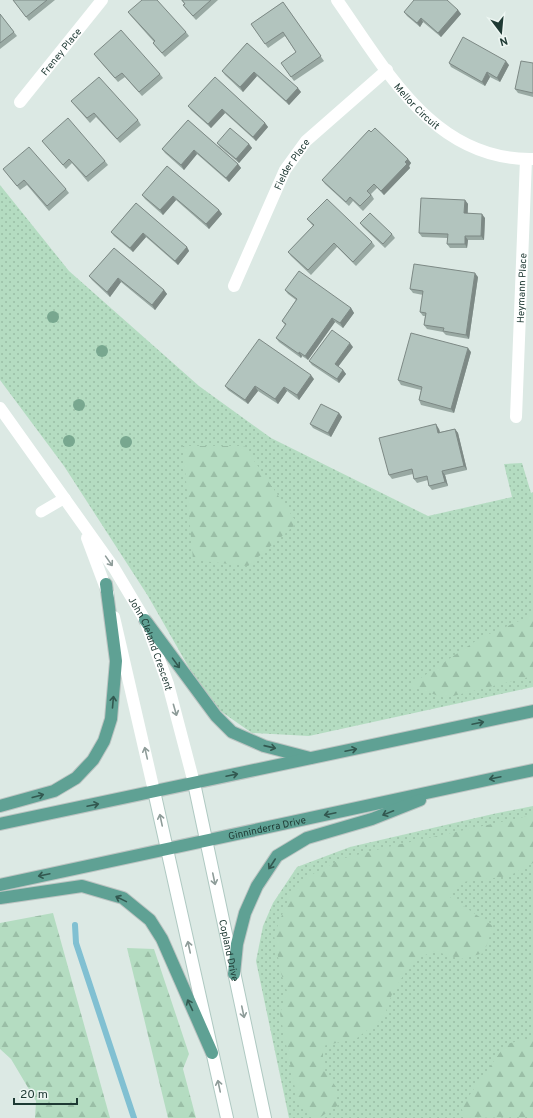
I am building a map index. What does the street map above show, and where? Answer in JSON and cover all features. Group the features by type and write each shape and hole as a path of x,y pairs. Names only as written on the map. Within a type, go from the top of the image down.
{"main road":[{"path":"0,806 54,791 76,778 93,760 104,741 111,719 116,661 106,584"},
{"path":"145,620 216,716 232,732 264,746 312,758"},
{"path":"0,824 533,711"},
{"name":"Ginninderra Drive","path":"0,885 533,770"},
{"path":"234,974 237,944 245,913 257,886 277,856 307,838 372,819 450,788"},
{"path":"0,898 82,886 123,898 150,920 162,939 212,1053"}],"street":[{"name":"Freney Place","path":"20,102 102,0"},
{"name":"Mellor Circuit","path":"337,0 416,108 444,132 476,150 509,158 530,159"},
{"name":"Fielder Place","path":"234,286 284,170 306,141 387,70"},
{"name":"Heymann Place","path":"516,417 530,159"},
{"name":"John Cleland Crescent","path":"0,408 114,568 145,620 168,684 194,783"},
{"name":"John Cleland Crescent","path":"78,518 106,584 122,647 154,792"},
{"name":"Copland Drive","path":"194,783 265,1118"},
{"path":"154,792 226,1118"}],"lane":[{"path":"41,512 65,498"}],"green space":[{"path":"0,185 69,271 199,386 271,438 428,516 512,497 504,464 522,463 531,493 533,492 533,687 309,736 252,733 219,710 192,673 148,596 64,466 0,380"},
{"path":"183,446 244,446 297,523 248,566 193,560"},
{"path":"533,615 533,676 445,698 409,686 480,638"},
{"path":"533,806 533,1118 289,1118 256,961 263,926 273,903 297,867 350,847"},
{"path":"533,815 533,863 509,876 463,882 447,895 493,926 484,953 461,959 434,951 412,961 392,994 384,1017 357,1038 323,1046 323,1069 336,1087 337,1106 319,1118 316,1118 298,1103 280,1014 287,991 281,973 274,935 290,895 311,875 341,859 392,846"},
{"path":"53,913 110,1118 35,1118 36,1101 11,1059 0,1049 0,923"},
{"path":"127,948 154,949 189,1054 183,1069 196,1118 168,1118"},
{"path":"533,1038 533,1117 465,1118 461,1107 506,1044"}],"building":[{"path":"13,0 47,0 26,17"},
{"path":"142,0 157,0 186,32 162,53 153,43 155,41 128,12"},
{"path":"182,0 211,0 193,16 183,5 185,4"},
{"path":"414,0 447,0 458,10 438,33 421,18 417,23 404,12"},
{"path":"283,2 321,56 291,77 281,63 296,52 283,32 265,44 251,24"},
{"path":"0,14 14,32 0,43"},
{"path":"121,30 160,74 139,92 122,73 115,78 94,54"},
{"path":"463,37 506,61 497,78 487,72 482,82 449,63"},
{"path":"247,43 298,88 286,101 254,72 240,87 222,71"},
{"path":"521,61 533,63 533,93 515,89"},
{"path":"99,77 138,120 117,139 94,113 87,118 71,101"},
{"path":"215,77 265,123 253,137 222,109 208,124 188,106"},
{"path":"68,118 105,161 86,177 69,159 63,165 42,141"},
{"path":"188,120 238,164 226,178 194,150 181,165 162,149"},
{"path":"230,128 249,144 236,159 217,143"},
{"path":"375,128 408,159 405,162 407,164 381,191 374,184 367,191 371,195 360,206 350,197 346,202 322,180 369,130 371,132"},
{"path":"29,147 66,189 47,206 24,180 17,186 3,169"},
{"path":"167,166 219,210 206,224 173,196 160,210 142,195"},
{"path":"421,198 465,200 464,213 482,214 481,236 465,236 465,244 447,244 448,234 419,233"},
{"path":"327,199 372,242 353,262 334,243 308,270 288,252 314,225 307,219"},
{"path":"136,203 187,247 175,261 143,233 130,248 111,232"},
{"path":"370,213 392,234 383,244 360,223"},
{"path":"114,248 164,290 152,305 118,278 107,292 89,276"},
{"path":"414,264 475,273 466,335 443,331 444,328 424,325 426,313 420,312 423,291 410,289"},
{"path":"299,271 351,308 340,323 332,318 305,356 299,352 299,354 276,338 286,324 282,321 297,299 285,290"},
{"path":"332,330 350,343 335,364 343,370 337,379 309,361"},
{"path":"411,333 468,348 451,409 419,400 422,387 398,380"},
{"path":"259,339 311,375 297,395 284,387 275,399 255,386 245,400 225,386"},
{"path":"321,404 339,413 328,433 310,424"},
{"path":"436,424 438,433 455,429 464,466 442,471 445,482 429,486 427,476 414,479 412,469 389,475 379,438"}],"waterway":[{"path":"75,925 76,943 134,1118"}]}
